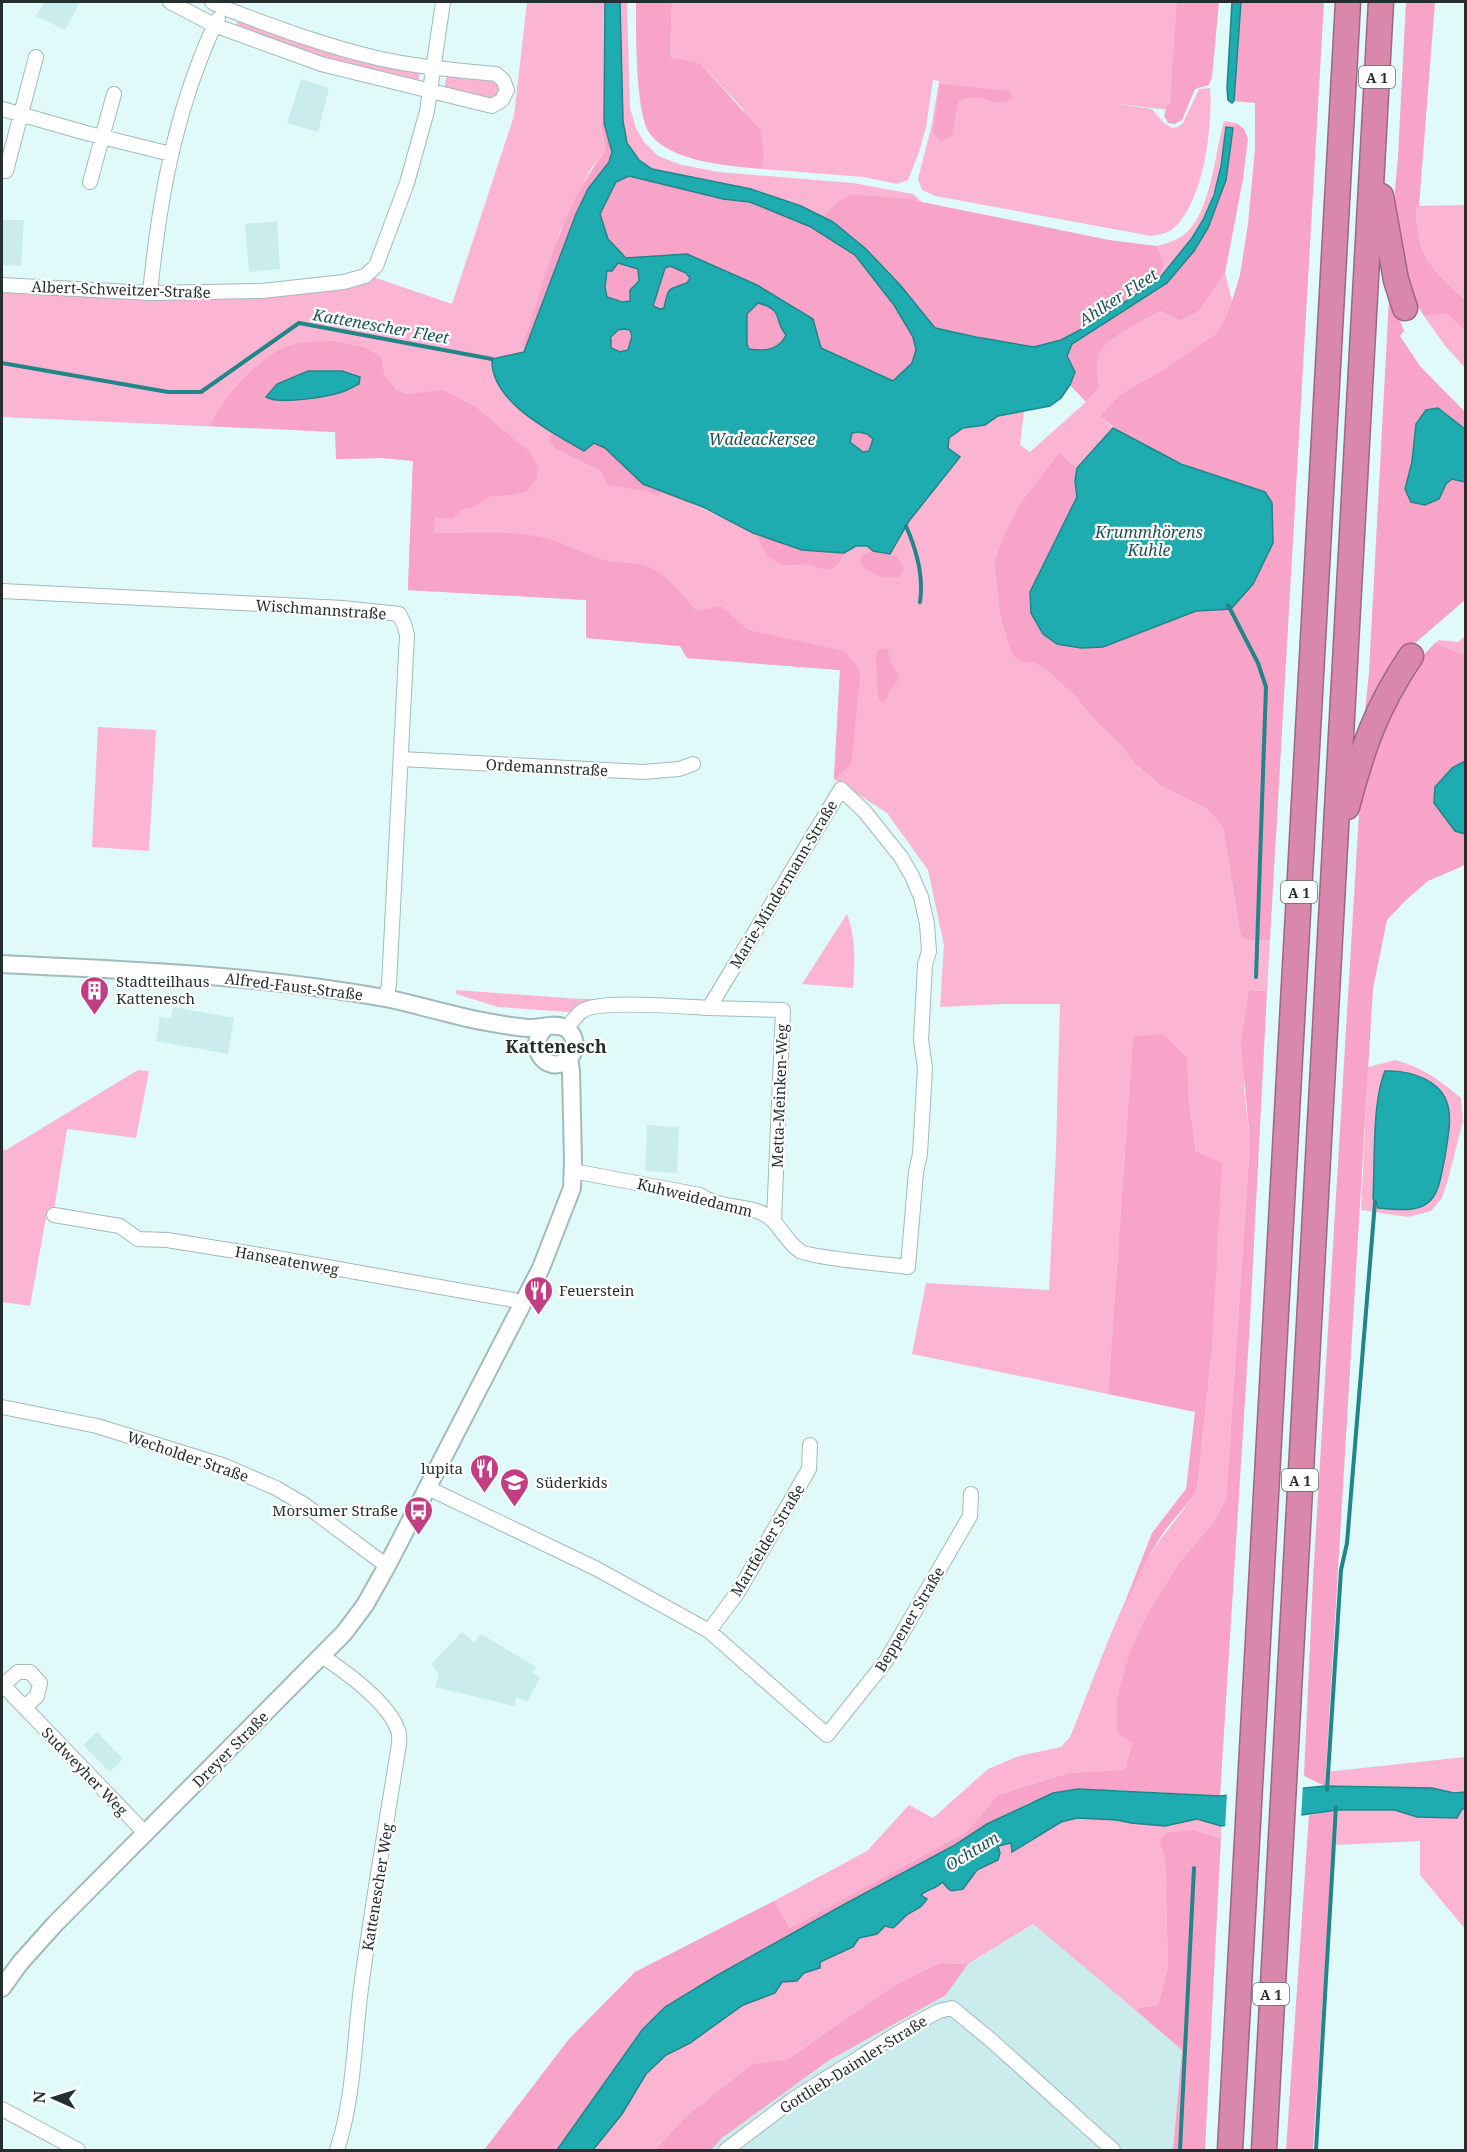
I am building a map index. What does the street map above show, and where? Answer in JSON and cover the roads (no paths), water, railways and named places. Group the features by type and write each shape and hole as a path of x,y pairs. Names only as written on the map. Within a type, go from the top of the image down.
{"highway":[{"name":"A 1","path":"1230,2151 1348,2"},
{"name":"A 1","path":"1264,2151 1381,2"},
{"path":"1373,152 1389,250 1405,308"},
{"path":"1334,855 1361,754 1374,719 1391,685 1411,656"}],"street":[{"path":"150,293 158,222 171,154 189,87 214,25 221,4 324,44 377,58 433,69 496,74 503,80 507,90 502,100 492,106 321,64 214,25 170,2"},
{"name":"Albert-Schweitzer-Straße","path":"2,285 150,293 262,291 344,282 365,276 376,266 407,183 427,111 442,2"},
{"path":"6,171 36,57"},
{"path":"90,182 114,94"},
{"path":"2,109 171,154"},
{"name":"Wischmannstraße","path":"2,591 343,608 399,614 407,635 389,985 386,998"},
{"name":"Ordemannstraße","path":"400,759 643,772 679,769 693,764"},
{"name":"Marie-Mindermann-Straße","path":"708,1008 841,789 865,812 901,857 921,897 927,924 929,951 921,1040 925,1068 920,1154 916,1172 908,1267"},
{"name":"Alfred-Faust-Straße","path":"2,964 157,971 238,978 386,998 476,1020 527,1028 560,1025 572,1034 575,1043 573,1053 561,1061 547,1062 539,1055 536,1045 476,1020"},
{"path":"566,1028 581,1012 590,1007 631,1005 708,1008"},
{"name":"Metta-Meinken-Weg","path":"708,1008 783,1010 774,1220"},
{"path":"536,1045 538,1036 546,1027"},
{"name":"Alfred-Faust-Straße","path":"428,1488 541,1268 572,1188 572,1138 558,1074 561,1061"},
{"name":"Kuhweidedamm","path":"573,1171 700,1195 709,1201 757,1211 774,1220 782,1233 801,1252 908,1267"},
{"name":"Hanseatenweg","path":"54,1215 120,1226 138,1239 167,1240 260,1255 513,1300 522,1304"},
{"name":"Wecholder Straße","path":"2,1407 97,1426 234,1470 276,1488 305,1505 387,1566"},
{"name":"Martfelder Straße","path":"709,1631 738,1592 809,1469 810,1444"},
{"path":"428,1488 597,1569 709,1631"},
{"name":"Dreyer Straße","path":"2,1988 36,1944 344,1633 387,1566 428,1488"},
{"name":"Beppener Straße","path":"709,1631 827,1735 886,1661 970,1516 971,1494"},
{"name":"Kattenescher Weg","path":"322,1656 374,1697 388,1712 399,1731 361,1987 350,2095 337,2151"},
{"name":"Sudweyher Weg","path":"25,1707 37,1696 39,1683 30,1671 18,1672 2,1686 25,1707 146,1834"},
{"name":"Gottlieb-Daimler-Straße","path":"730,2150 792,2100 939,2011 952,2008 992,2041 1113,2151"},
{"path":"2,2109 78,2151"}],"water":[{"name":"Wadeackersee","path":"605,2 620,2 623,121 627,143 639,160 652,169 751,189 801,206 833,222 866,249 901,286 935,328 1034,347 1061,340 1093,323 1159,279 1192,238 1203,220 1214,195 1221,166 1226,127 1233,128 1226,180 1208,228 1194,251 1167,283 1072,344 1067,356 1075,372 1061,398 1050,406 998,416 985,425 963,428 949,438 948,448 960,457 909,521 890,554 873,551 867,546 856,546 844,553 802,550 753,533 703,507 643,484 605,448 594,443 584,451 525,414 501,389 494,375 492,359 524,352 576,214 588,189 609,162 612,152 604,123","holes":["629,176 723,199 750,202 811,227 855,255 894,305 913,337 916,350 912,363 893,381 821,348 813,319 757,285 687,254 626,258 608,239 600,214 616,182","618,263 638,269 639,281 630,290 630,301 622,302 607,297 605,287 607,271 612,271","670,266 686,273 690,278 687,283 670,290 664,308 653,306 665,268","758,303 772,309 786,335 780,344 771,349 749,349 747,314","618,330 630,330 632,336 628,350 620,352 611,348 611,337","858,432 867,434 873,439 869,451 863,452 850,442 852,433"]},
{"path":"1232,2 1241,2 1234,101 1232,103 1228,100 1227,88"},
{"path":"308,371 342,371 360,377 359,384 342,392 315,398 282,400 266,397 277,384"},
{"path":"1438,408 1465,429 1465,482 1452,479 1446,484 1439,499 1425,505 1411,502 1405,489 1412,462 1416,424 1426,410"},
{"name":"Krummhörens Kuhle","path":"1113,428 1181,464 1265,492 1272,503 1273,543 1253,584 1231,609 1196,611 1103,647 1081,648 1057,644 1043,634 1031,613 1030,592 1077,497 1075,481 1077,468"},
{"path":"1465,761 1465,834 1455,831 1434,803 1435,787 1452,768"},
{"path":"1385,1071 1405,1072 1424,1078 1439,1089 1448,1106 1449,1132 1439,1185 1431,1200 1413,1209 1378,1208 1373,1198 1376,1116"},
{"name":"Ochtum","path":"1325,1786 1432,1788 1454,1793 1465,1792 1465,1809 1462,1809 1457,1818 1417,1817 1395,1810 1338,1810 1221,1826 1197,1819 1165,1826 1077,1818 1061,1822 1012,1852 1011,1843 998,1846 1000,1853 998,1860 977,1870 963,1889 950,1890 942,1882 921,1895 927,1899 923,1904 893,1928 885,1926 877,1934 859,1938 853,1947 820,1962 820,1968 804,1973 797,1981 782,1982 775,1993 743,2005 690,2043 666,2055 646,2074 622,2114 593,2150 557,2150 642,2030 665,2007 843,1905 955,1845 987,1824 1053,1793 1078,1789 1220,1796"}],"waterway":[{"name":"Kattenescher Fleet","path":"2,363 168,392 201,392 299,323 492,359"},
{"path":"906,526 919,564 920,602"},
{"path":"1228,605 1258,663 1266,687 1256,977"},
{"path":"1327,1790 1341,1570 1347,1543 1375,1202"},
{"path":"1316,2150 1336,1807"},
{"path":"1180,2150 1194,1868"}],"place":[{"name":"Stadtteilhaus Kattenesch","path":"95,1016"},
{"name":"Feuerstein","path":"538,1316"},
{"name":"lupita","path":"484,1494"},
{"name":"Süderkids","path":"515,1508"},
{"name":"Morsumer Straße","path":"419,1536"}],"district":[{"name":"Kattenesch","path":"556,1046"}],"water label":[{"name":"Ahlker Fleet","path":"1118,297"}]}
